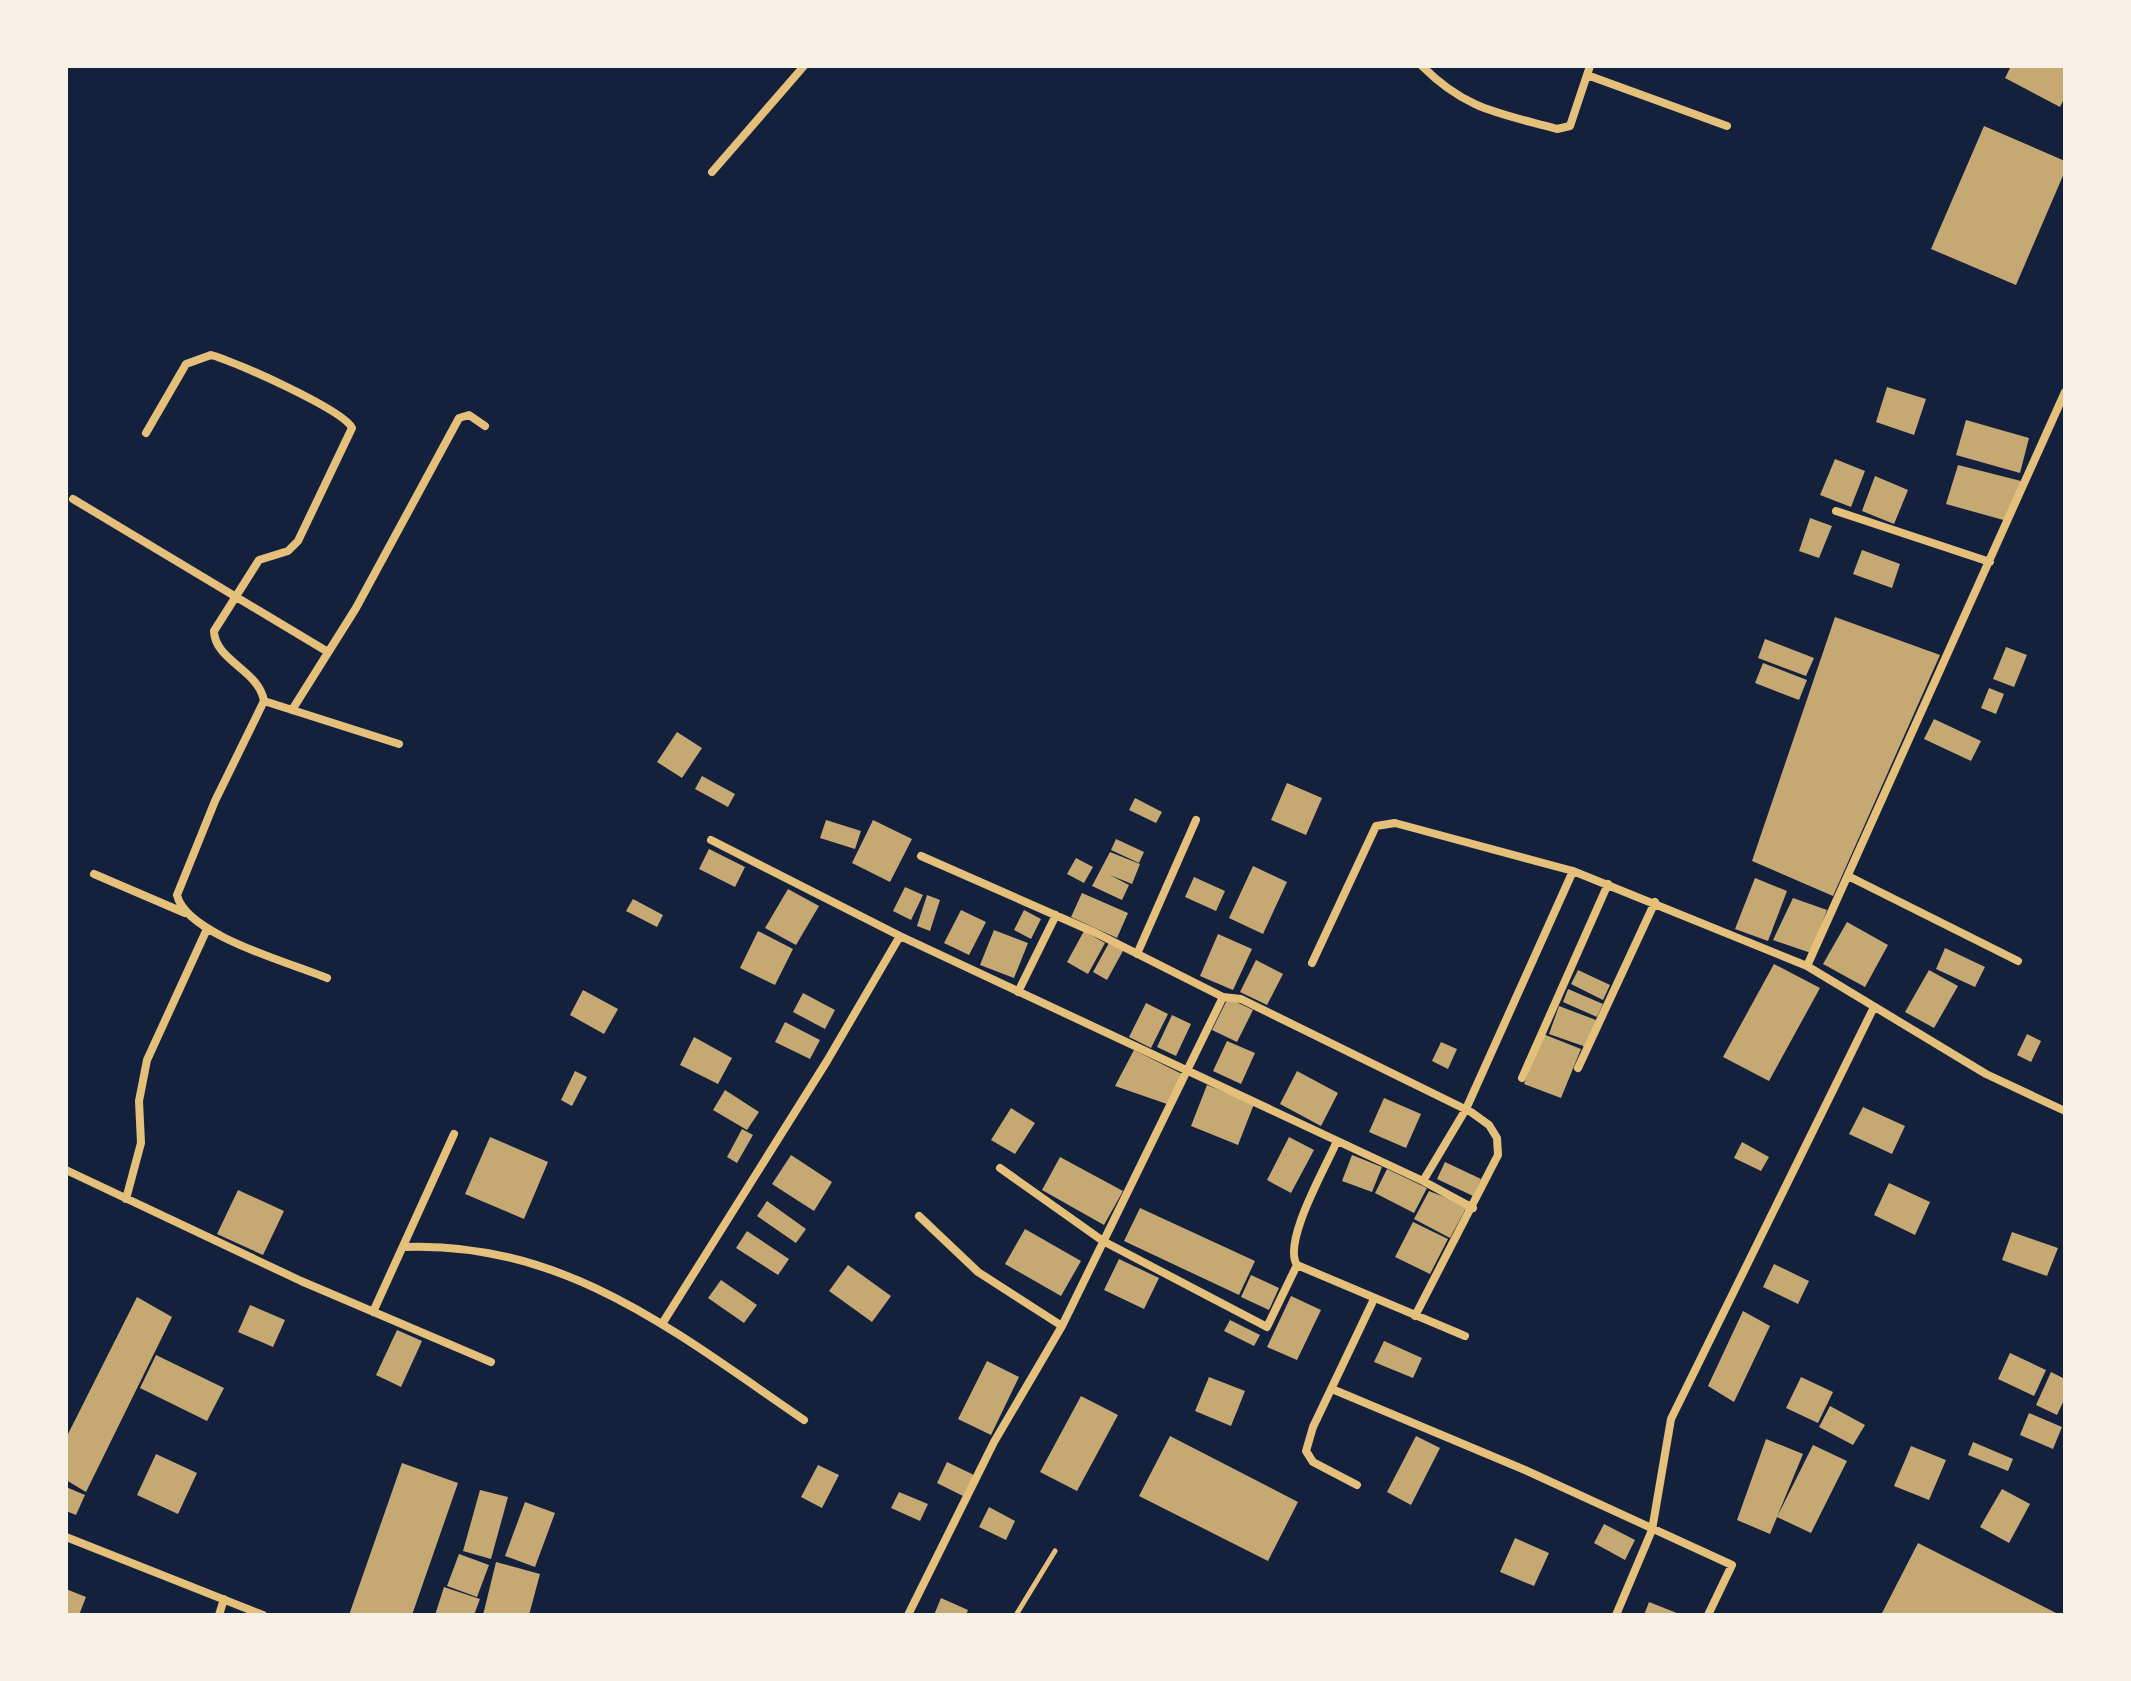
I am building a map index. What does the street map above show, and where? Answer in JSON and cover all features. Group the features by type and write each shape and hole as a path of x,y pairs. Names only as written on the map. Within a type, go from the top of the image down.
{"street":[{"path":"712,172 804,66"},
{"path":"1422,66 1448,92 1465,101 1557,129 1570,126 1575,118 1588,70 1727,126"},
{"path":"146,433 186,364 211,355 293,391 349,422 351,433 298,541 288,551 259,560 233,596 214,631 214,639 262,687 264,701 215,801 180,884 177,895 186,913"},
{"path":"1807,966 2065,392"},
{"path":"292,710 356,608 459,418 469,415 485,426"},
{"path":"73,499 328,652"},
{"path":"1836,511 1990,562"},
{"path":"264,701 399,744"},
{"path":"1137,954 1196,820"},
{"path":"1312,963 1376,826 1395,823 1573,871 1807,966 1986,1074 2065,1111"},
{"path":"711,840 900,936 1423,1181 1473,1208"},
{"path":"921,856 1056,915 1223,997 1241,999 1466,1109 1489,1125 1497,1138 1498,1155 1415,1316"},
{"path":"1423,1181 1466,1109 1573,871"},
{"path":"94,874 186,913 207,929 327,978"},
{"path":"1848,876 2018,961"},
{"path":"1522,1078 1608,884"},
{"path":"1578,1068 1655,902"},
{"path":"1018,992 1056,915"},
{"path":"126,1199 141,1143 139,1101 147,1060 207,929"},
{"path":"662,1324 827,1061 900,936"},
{"path":"908,1615 994,1442 1062,1326 1223,997"},
{"path":"1616,1615 1652,1530 1671,1419 1874,1007"},
{"path":"373,1312 454,1134"},
{"path":"1337,1141 1294,1237 1292,1257 1297,1265 1465,1336"},
{"path":"1000,1168 1103,1241 1267,1327 1297,1265"},
{"path":"66,1170 373,1312 491,1362"},
{"path":"919,1216 978,1272 1062,1326"},
{"path":"403,1247 446,1245 536,1262 597,1289 662,1324 804,1420"},
{"path":"1357,1485 1313,1462 1306,1451 1374,1299"},
{"path":"1332,1389 1525,1470 1732,1565 1708,1615"},
{"path":"66,1537 263,1615"},
{"path":"219,1615 224,1599"}],"lane":[{"path":"1016,1615 1055,1551"}],"building":[{"path":"2011,66 2065,66 2065,97 2060,107 2005,78"},
{"path":"1984,126 2065,161 2065,171 2016,285 1931,249"},
{"path":"1887,387 1926,399 1914,435 1876,422"},
{"path":"1966,420 2029,438 2020,473 1956,455"},
{"path":"1835,459 1865,471 1851,507 1820,495"},
{"path":"1958,465 2021,481 2007,521 1946,504"},
{"path":"1875,476 1908,490 1894,524 1862,511"},
{"path":"1810,518 1832,526 1819,558 1799,551"},
{"path":"1862,550 1900,564 1892,588 1853,574"},
{"path":"1835,617 1940,655 1833,896 1752,861"},
{"path":"1765,639 1814,658 1806,676 1758,658"},
{"path":"2006,647 2027,655 2014,687 1993,679"},
{"path":"1763,663 1807,680 1799,700 1755,683"},
{"path":"1989,688 2004,694 1996,714 1981,708"},
{"path":"1934,719 1981,741 1971,761 1924,739"},
{"path":"677,732 702,748 682,778 657,762"},
{"path":"702,776 735,794 728,807 695,789"},
{"path":"1287,783 1322,798 1306,835 1271,820"},
{"path":"1135,798 1162,812 1156,823 1129,810"},
{"path":"826,820 861,831 855,849 820,838"},
{"path":"873,820 912,839 890,882 852,863"},
{"path":"1116,839 1144,852 1139,863 1111,850"},
{"path":"709,849 745,867 735,887 699,869"},
{"path":"1110,852 1140,864 1132,884 1110,875 1129,885 1122,900 1092,886"},
{"path":"1076,858 1093,867 1084,883 1067,874"},
{"path":"1253,866 1287,882 1263,934 1229,918"},
{"path":"1194,877 1225,891 1216,911 1185,897"},
{"path":"1755,878 1787,891 1768,941 1735,929"},
{"path":"905,887 923,895 911,920 893,911"},
{"path":"788,889 819,906 796,945 765,928"},
{"path":"1082,893 1128,913 1117,938 1071,917"},
{"path":"927,895 940,900 930,931 917,926"},
{"path":"1793,898 1827,910 1811,953 1773,940"},
{"path":"633,899 663,915 657,927 626,911"},
{"path":"961,910 986,922 969,955 944,943"},
{"path":"1024,910 1041,919 1031,939 1014,930"},
{"path":"1847,922 1888,945 1865,987 1823,964"},
{"path":"994,930 1028,943 1014,978 980,965"},
{"path":"758,931 793,949 775,985 740,968"},
{"path":"1084,931 1105,943 1088,974 1067,962"},
{"path":"1218,934 1252,949 1233,990 1200,976"},
{"path":"1110,941 1124,949 1107,980 1093,972"},
{"path":"1945,948 1985,967 1975,987 1936,969"},
{"path":"1256,960 1283,974 1267,1005 1240,992"},
{"path":"1774,964 1820,988 1769,1081 1723,1057"},
{"path":"1578,970 1610,985 1603,1000 1571,984"},
{"path":"1929,970 1958,986 1934,1028 1905,1012"},
{"path":"1568,989 1603,1004 1597,1017 1563,1002"},
{"path":"583,990 618,1009 604,1034 570,1015"},
{"path":"803,993 835,1010 825,1029 793,1012"},
{"path":"1228,998 1253,1010 1237,1042 1212,1030"},
{"path":"1146,1003 1168,1014 1151,1048 1129,1037"},
{"path":"1559,1006 1596,1020 1586,1047 1549,1034"},
{"path":"1172,1015 1191,1024 1176,1056 1157,1047"},
{"path":"785,1022 820,1040 810,1059 775,1042"},
{"path":"1543,1034 1581,1049 1561,1098 1524,1084"},
{"path":"2027,1034 2041,1041 2031,1062 2017,1055"},
{"path":"694,1037 732,1058 718,1084 680,1065"},
{"path":"1227,1041 1255,1053 1241,1084 1213,1071"},
{"path":"1441,1042 1457,1049 1448,1069 1432,1061"},
{"path":"1134,1050 1182,1074 1167,1104 1115,1086"},
{"path":"575,1071 587,1077 572,1106 561,1100"},
{"path":"1297,1071 1338,1093 1321,1126 1280,1104"},
{"path":"1207,1085 1254,1104 1238,1145 1191,1126"},
{"path":"725,1090 759,1112 747,1130 713,1110"},
{"path":"1384,1098 1421,1114 1406,1148 1369,1132"},
{"path":"1863,1107 1905,1126 1892,1154 1849,1134"},
{"path":"1011,1108 1035,1123 1015,1154 991,1140"},
{"path":"742,1129 753,1135 737,1163 727,1157"},
{"path":"490,1137 548,1162 524,1219 465,1194"},
{"path":"1289,1137 1314,1150 1291,1193 1267,1180"},
{"path":"1742,1142 1769,1157 1761,1171 1734,1158"},
{"path":"791,1155 832,1182 814,1211 772,1184"},
{"path":"1352,1155 1382,1167 1372,1192 1342,1181"},
{"path":"1060,1157 1123,1191 1104,1225 1042,1190"},
{"path":"1445,1162 1481,1179 1473,1196 1437,1179"},
{"path":"1387,1169 1427,1188 1414,1213 1375,1193"},
{"path":"1889,1183 1930,1202 1915,1235 1874,1215"},
{"path":"238,1190 284,1211 263,1255 217,1234"},
{"path":"1429,1191 1473,1208 1465,1210 1450,1238 1414,1219"},
{"path":"767,1201 806,1229 796,1243 757,1216"},
{"path":"1140,1208 1255,1261 1239,1295 1124,1241"},
{"path":"1413,1222 1448,1239 1430,1274 1395,1257"},
{"path":"1025,1229 1081,1261 1061,1296 1005,1264"},
{"path":"747,1231 789,1259 778,1275 736,1248"},
{"path":"2012,1232 2058,1248 2047,1276 2002,1260"},
{"path":"1119,1259 1159,1278 1144,1309 1104,1290"},
{"path":"1774,1264 1809,1281 1798,1304 1763,1287"},
{"path":"848,1265 891,1296 872,1322 829,1291"},
{"path":"1251,1275 1279,1288 1269,1310 1241,1297"},
{"path":"721,1280 757,1305 744,1323 708,1298"},
{"path":"1291,1296 1321,1310 1297,1360 1267,1347"},
{"path":"137,1297 172,1317 86,1492 66,1480 66,1438"},
{"path":"250,1305 285,1320 273,1347 238,1332"},
{"path":"1743,1311 1770,1326 1734,1402 1708,1386"},
{"path":"1230,1320 1260,1335 1254,1346 1224,1331"},
{"path":"397,1330 422,1341 401,1387 376,1375"},
{"path":"1384,1341 1422,1358 1413,1378 1374,1362"},
{"path":"2010,1353 2046,1370 2034,1396 1998,1379"},
{"path":"156,1355 224,1388 207,1421 140,1388"},
{"path":"987,1361 1019,1377 991,1435 958,1419"},
{"path":"2051,1372 2065,1379 2065,1398 2057,1415 2036,1405"},
{"path":"1209,1377 1245,1391 1231,1426 1195,1411"},
{"path":"1801,1377 1833,1392 1818,1423 1786,1408"},
{"path":"1081,1396 1118,1415 1077,1491 1040,1472"},
{"path":"1830,1406 1865,1425 1853,1445 1819,1427"},
{"path":"2029,1413 2062,1427 2053,1449 2020,1435"},
{"path":"1170,1436 1298,1502 1268,1561 1139,1496"},
{"path":"1416,1436 1440,1448 1411,1505 1387,1492"},
{"path":"1766,1439 1803,1454 1770,1534 1737,1520"},
{"path":"1973,1442 2013,1459 2008,1471 1968,1455"},
{"path":"1813,1445 1847,1461 1811,1533 1777,1517"},
{"path":"1911,1446 1946,1460 1929,1500 1894,1486"},
{"path":"156,1454 197,1473 178,1514 137,1495"},
{"path":"947,1462 974,1475 963,1496 937,1483"},
{"path":"402,1463 458,1483 412,1615 349,1615"},
{"path":"818,1465 839,1475 822,1508 801,1497"},
{"path":"66,1487 85,1495 76,1515 66,1511"},
{"path":"2002,1489 2030,1504 2009,1543 1980,1527"},
{"path":"480,1490 508,1497 491,1559 463,1551"},
{"path":"899,1492 928,1504 920,1521 891,1508"},
{"path":"525,1502 555,1513 535,1567 505,1556"},
{"path":"989,1507 1015,1521 1006,1540 979,1527"},
{"path":"1604,1524 1635,1540 1625,1560 1594,1543"},
{"path":"1515,1538 1549,1553 1534,1586 1500,1572"},
{"path":"1918,1543 2060,1615 1881,1615"},
{"path":"459,1554 489,1565 477,1597 447,1586"},
{"path":"496,1562 540,1574 529,1615 483,1615"},
{"path":"444,1587 480,1599 474,1615 435,1615"},
{"path":"66,1589 86,1597 79,1615 66,1615"},
{"path":"941,1598 968,1610 966,1615 934,1615"},
{"path":"1649,1602 1682,1615 1644,1615"}]}
